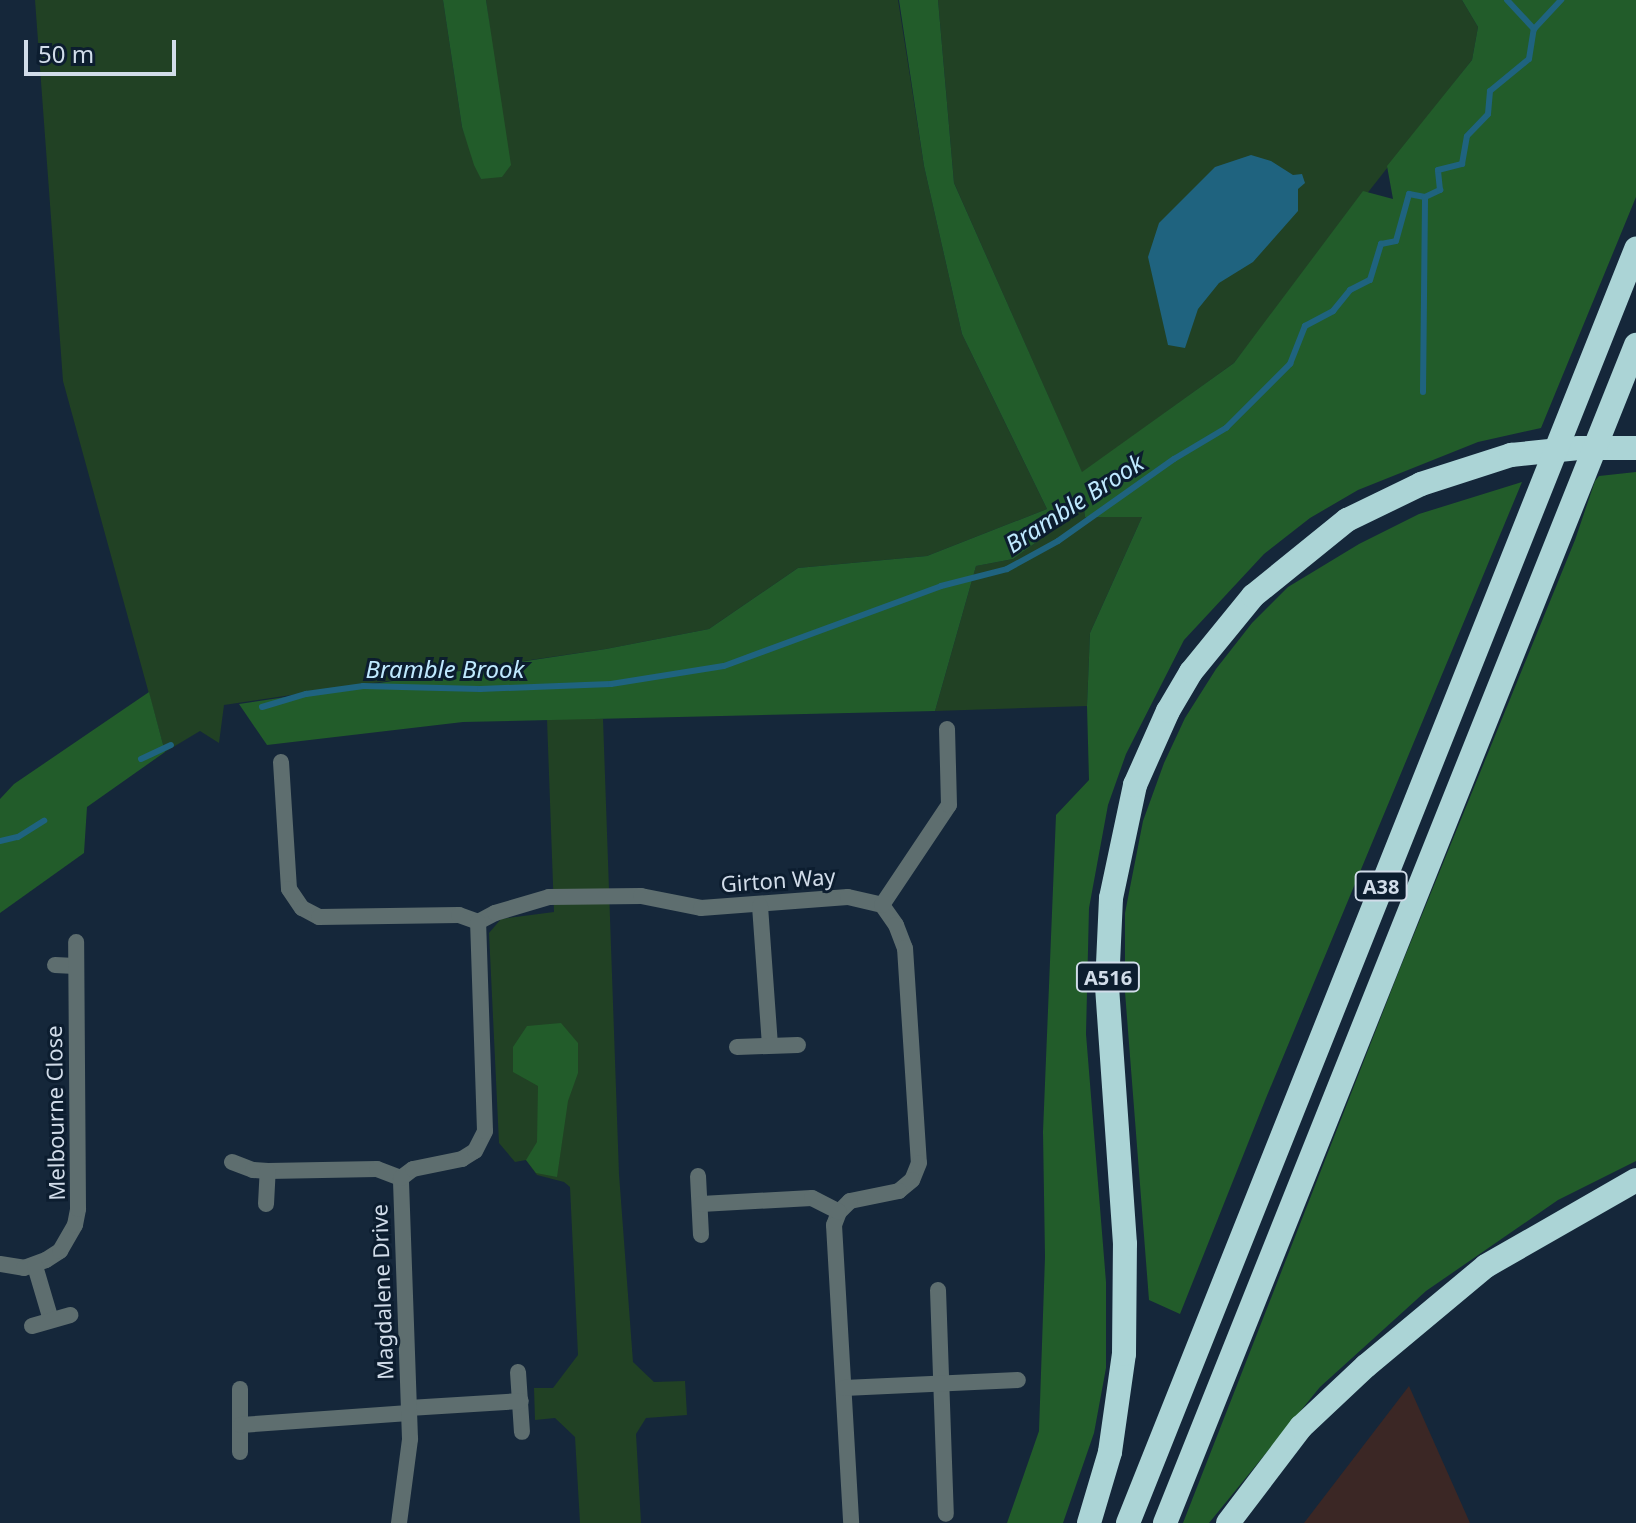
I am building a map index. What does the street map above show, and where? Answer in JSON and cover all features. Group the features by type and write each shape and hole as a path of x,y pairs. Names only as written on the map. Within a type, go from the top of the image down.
{"highway":[{"name":"A38","path":"1128,1523 1636,249"},
{"name":"A38","path":"1165,1523 1636,345"},
{"name":"A516","path":"1089,1523 1110,1452 1121,1389 1126,1281 1112,1081 1108,929 1116,865 1144,760 1168,711 1208,649 1253,596 1296,558 1347,520 1421,484 1511,455 1629,448"},
{"path":"1228,1523 1301,1427 1366,1366 1486,1266 1636,1180"}],"street":[{"path":"851,1523 834,1225 839,1212 850,1201 899,1191 912,1180 919,1163 905,948 896,925 882,905 949,805 947,729"},
{"path":"281,762 289,889 302,908 319,917 459,915 478,922"},
{"name":"Girton Way","path":"478,922 495,913 549,897 641,896 701,908 760,906 848,897 882,905"},
{"path":"760,906 770,1045"},
{"name":"Magdalene Drive","path":"399,1523 410,1439 401,1178 413,1169 462,1159 475,1151 485,1131 478,922"},
{"name":"Melbourne Close","path":"35,1266 60,1251 75,1225 78,1209 76,942"},
{"path":"55,965 75,966"},
{"path":"737,1047 798,1045"},
{"path":"232,1162 253,1170 268,1171 377,1169 401,1178"},
{"path":"266,1204 268,1171"},
{"path":"698,1176 701,1235"},
{"path":"701,1204 812,1198 839,1212"},
{"path":"0,1264 35,1266 51,1320"},
{"path":"938,1290 946,1514"},
{"path":"32,1326 70,1315"},
{"path":"518,1372 522,1432"},
{"path":"844,1388 1018,1380"},
{"path":"240,1389 240,1452"},
{"path":"241,1425 521,1401"}],"shaded area":[{"path":"1409,1386 1470,1523 1304,1523"}],"green space":[{"path":"35,0 443,0 462,127 481,179 496,75 486,0 898,0 924,166 962,334 1047,509 927,556 798,568 709,629 606,649 224,705 219,743 200,731 165,752 63,381"},
{"path":"443,0 486,0 511,165 502,177 481,179 474,165 462,127"},
{"path":"899,0 938,0 954,183 1082,472 1234,363 1363,191 1393,199 1387,166 1472,60 1478,27 1462,0 1636,0 1636,197 1541,428 1478,442 1358,490 1310,518 1264,554 1184,640 1126,754 1108,805 1089,908 1086,1034 1106,1282 1106,1368 1094,1433 1063,1523 1007,1523 1039,1431 1045,1257 1043,1132 1056,815 1089,780 1087,706 1090,633 1142,517 1085,517 1084,508 1013,559 976,566 935,711 463,722 267,745 239,704 606,649 709,629 798,568 927,556 1047,509 962,334 924,166"},
{"path":"938,0 1462,0 1478,27 1472,60 1234,363 1082,473 954,183"},
{"path":"1636,472 1636,1161 1558,1200 1426,1291 1320,1387 1209,1523 1183,1523 1399,971 1575,540 1595,481 1599,476"},
{"path":"1522,482 1266,1098 1180,1314 1149,1300 1125,992 1125,913 1143,821 1164,763 1185,718 1216,669 1252,623 1288,587 1359,544 1419,514"},
{"path":"1084,508 1085,517 1142,517 1090,633 1087,706 935,711 976,566 1013,559"},
{"path":"149,692 165,752 87,807 84,853 0,913 0,799 14,784"},
{"path":"547,719 603,719 619,1174 633,1362 654,1382 685,1381 687,1415 646,1418 636,1434 641,1523 580,1523 575,1437 555,1418 535,1420 534,1388 553,1388 578,1355 570,1187 564,1182 537,1175 526,1160 515,1162 499,1143 489,933 501,919 554,912"},
{"path":"561,1023 578,1043 578,1073 568,1101 557,1177 536,1173 526,1160 537,1142 538,1086 513,1072 513,1047 527,1026"}],"water":[{"path":"1251,155 1271,161 1293,175 1302,174 1305,183 1298,189 1298,211 1253,262 1219,283 1198,309 1185,348 1168,345 1148,257 1159,223 1215,167"}],"waterway":[{"path":"1507,0 1534,29"},
{"name":"Bramble Brook","path":"262,707 306,694 363,686 480,689 611,684 724,666 941,586 1007,569 1058,541 1174,459 1226,428 1290,364 1305,326 1333,311 1350,290 1370,280 1381,244 1396,241 1409,194 1425,197 1440,190 1438,170 1462,164 1467,136 1488,114 1490,91 1529,59 1534,29 1561,0"},
{"path":"1423,392 1425,197"},
{"name":"Bramble Brook","path":"141,759 171,745"},
{"name":"Bramble Brook","path":"0,841 18,837 44,821"}]}
